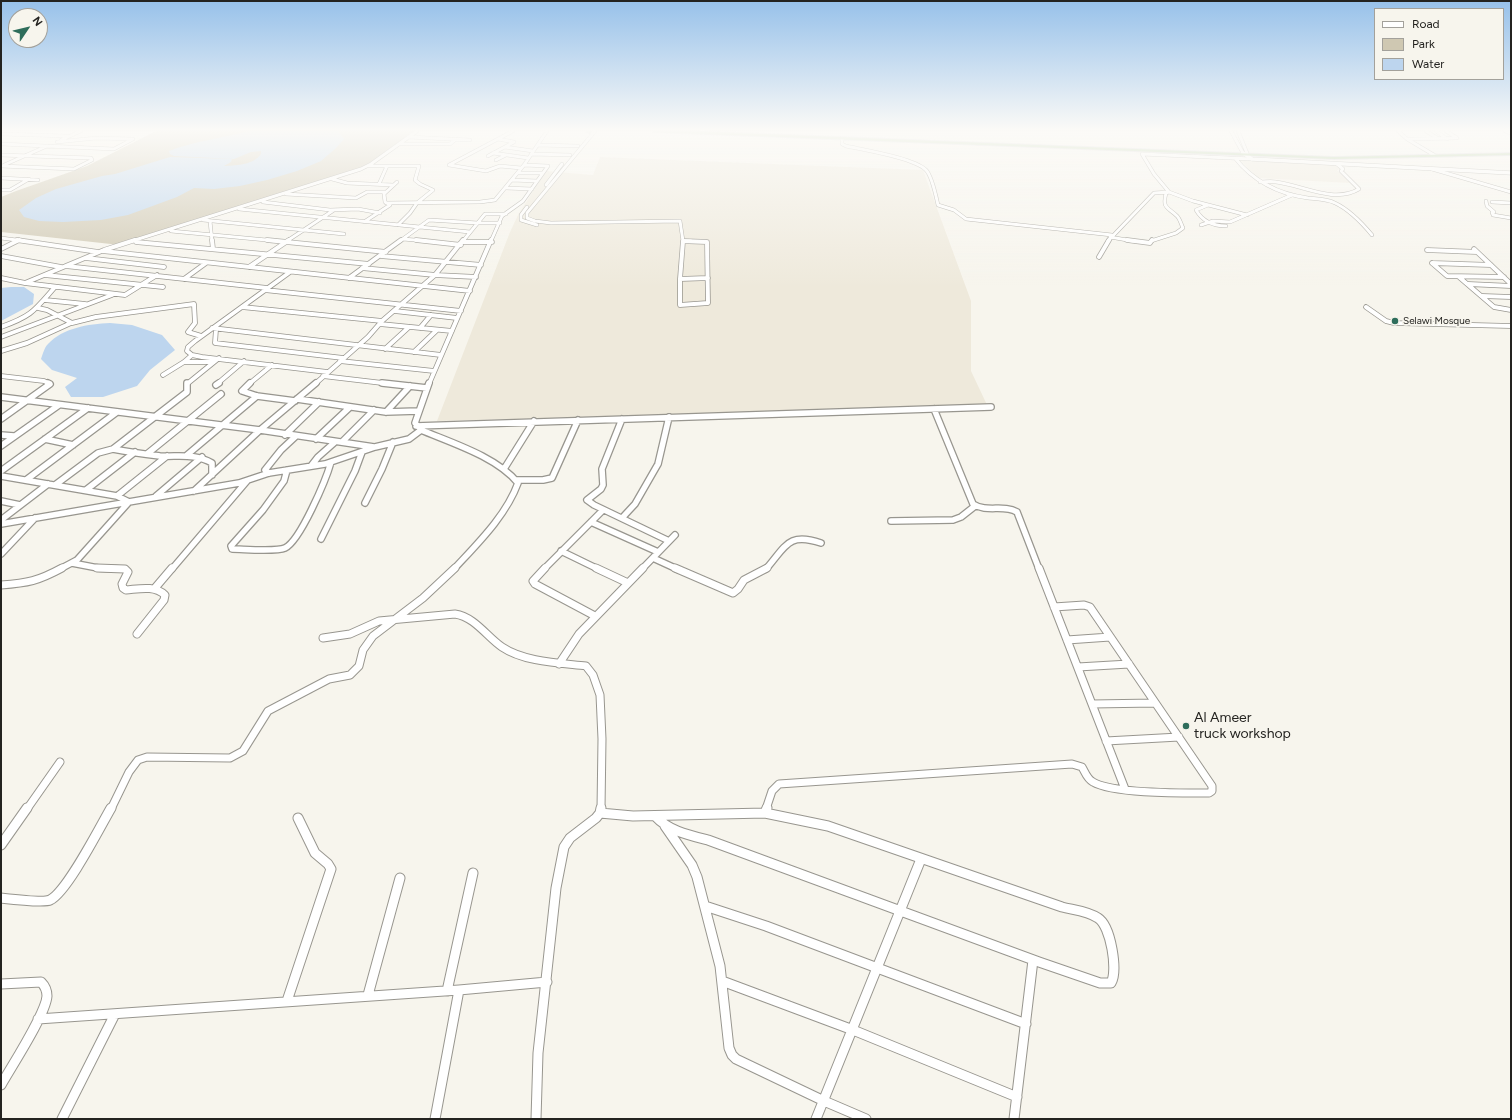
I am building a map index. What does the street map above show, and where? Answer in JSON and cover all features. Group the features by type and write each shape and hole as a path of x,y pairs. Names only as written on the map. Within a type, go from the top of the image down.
{"street":[{"path":"1,190 10,190 22,183"},
{"path":"25,283 61,267 132,241 316,183"},
{"path":"282,194 356,198 368,192 385,192 395,184 356,183"},
{"path":"398,225 410,213 417,203 434,190 418,183"},
{"path":"386,203 488,202 496,199 510,183"},
{"path":"1,898 49,901 63,889 117,798 129,772 138,760 147,757 230,758 236,756 246,747 262,717 268,711 329,679 350,675 359,666 359,658 373,636 413,606 471,552 507,506 516,492 518,483 515,477 504,469 447,440 421,430 414,423 434,371 500,223 506,214 523,201 536,183"},
{"path":"546,183 522,213 521,218 526,223 680,222 683,241 679,304 686,305 709,303 707,242 683,241"},
{"path":"551,183 526,216 531,220 551,224"},
{"path":"931,183 938,205 954,210 966,219 1111,236 1143,243 1150,243 1159,237 1180,231 1183,228 1178,217 1166,208 1164,201 1166,193 1169,192"},
{"path":"1162,183 1169,192"},
{"path":"1262,183 1292,195 1338,204 1354,215 1372,234"},
{"path":"1281,183 1332,194 1355,193 1359,189 1354,183"},
{"path":"1481,183 1511,192"},
{"path":"506,188 532,189"},
{"path":"364,222 380,213 390,205 386,203 384,197 385,192"},
{"path":"1099,257 1104,245 1111,236 1138,211 1153,193 1169,192 1208,205 1247,215"},
{"path":"1201,225 1212,221 1230,222 1292,195"},
{"path":"1486,201 1487,206 1494,212 1492,212 1493,215 1511,218"},
{"path":"259,202 334,210 358,209 380,213"},
{"path":"1492,202 1511,203"},
{"path":"1208,205 1196,210 1199,216 1212,225 1226,226"},
{"path":"235,209 321,219 470,232"},
{"path":"249,267 334,210"},
{"path":"194,491 260,430 357,346 435,275 486,214 506,214"},
{"path":"200,220 344,234"},
{"path":"349,278 381,256 418,227 432,220 500,223"},
{"path":"210,221 213,249"},
{"path":"168,230 386,252"},
{"path":"1,238 100,252 470,291"},
{"path":"403,239 462,243 492,242"},
{"path":"1,248 20,240"},
{"path":"132,241 369,264"},
{"path":"1427,250 1475,250 1511,285"},
{"path":"381,256 481,265"},
{"path":"2,257 61,267"},
{"path":"84,258 164,267"},
{"path":"184,279 206,263"},
{"path":"1491,265 1432,263 1446,276 1504,277"},
{"path":"66,266 461,310"},
{"path":"362,268 435,275 476,276"},
{"path":"290,272 201,336 188,347 188,351 192,355 244,361 427,388"},
{"path":"44,274 163,287"},
{"path":"1,278 25,283 126,295 157,275"},
{"path":"1459,276 1494,307 1511,310"},
{"path":"680,279 708,278"},
{"path":"1468,284 1511,285"},
{"path":"1,327 28,316 38,308 55,287"},
{"path":"1,337 113,294"},
{"path":"1482,296 1511,298"},
{"path":"45,300 87,304"},
{"path":"1,351 27,343 71,323 101,316 194,304 196,307 195,323 188,332 201,336"},
{"path":"242,306 452,331"},
{"path":"1366,307 1386,321 1394,323 1511,326"},
{"path":"38,308 59,316 71,323"},
{"path":"395,311 457,318"},
{"path":"420,328 431,315"},
{"path":"386,349 409,327"},
{"path":"214,328 441,355"},
{"path":"214,328 215,343 434,371"},
{"path":"414,352 436,330"},
{"path":"163,375 184,362 192,355"},
{"path":"55,485 98,453 112,449 187,392 187,383 219,358"},
{"path":"216,385 244,361"},
{"path":"184,362 214,362"},
{"path":"272,365 242,391 244,393 257,396 319,402 386,412 418,411"},
{"path":"1,376 49,382 50,385 1,419"},
{"path":"386,412 410,386"},
{"path":"147,454 221,394"},
{"path":"187,455 257,396"},
{"path":"1,397 260,430 285,435 375,447"},
{"path":"285,435 319,402"},
{"path":"1,446 59,405"},
{"path":"316,439 350,407"},
{"path":"416,426 991,407"},
{"path":"1,471 88,408"},
{"path":"342,442 374,410"},
{"path":"934,410 975,506 979,508 1012,509 1016,512 1125,789"},
{"path":"26,480 117,412"},
{"path":"622,518 635,504 658,464 669,417"},
{"path":"622,419 602,469 603,485 587,500 603,510 670,541"},
{"path":"517,480 543,480 552,478 578,420"},
{"path":"504,469 534,421"},
{"path":"1,524 247,481 268,473 331,462 375,447 409,439 421,430"},
{"path":"1,435 14,436"},
{"path":"268,473 265,470 271,462 296,436"},
{"path":"45,439 73,445"},
{"path":"312,466 318,457 335,442"},
{"path":"365,503 382,469 393,442"},
{"path":"112,449 168,456 187,455 202,457 212,463 212,475"},
{"path":"86,490 135,452"},
{"path":"321,539 355,471 362,452"},
{"path":"117,496 168,456"},
{"path":"155,497 202,457"},
{"path":"287,470 287,475 280,487 270,497 263,510 245,529 232,546 232,549 283,549 292,544 319,493 331,462"},
{"path":"1,476 117,496 129,502"},
{"path":"155,588 247,481"},
{"path":"1,520 48,484"},
{"path":"1,501 20,505"},
{"path":"1,585 27,583 43,578 77,560 129,502"},
{"path":"891,521 953,520 961,517 975,506"},
{"path":"595,616 535,584 533,581 603,510"},
{"path":"614,514 627,511"},
{"path":"1,554 35,518"},
{"path":"591,522 658,552"},
{"path":"559,664 579,634 595,616 675,535"},
{"path":"653,558 724,590 733,592 738,590 744,580 766,569 790,541 801,538 822,543"},
{"path":"561,551 628,583"},
{"path":"72,563 98,568 125,568 128,572 122,584 123,588 126,590 155,588 162,591 165,595 164,600 137,634"},
{"path":"765,813 772,791 779,784 1072,764 1082,767 1089,779 1094,783 1125,789 1207,794 1210,792 1213,788 1212,786 1090,608 1087,605 1054,607"},
{"path":"323,638 350,634 374,622 455,614 462,615 487,632 502,647 541,661 586,666 593,675 600,695 602,802 600,813 596,818 570,838 564,847 556,888 547,982 538,1053 536,1119"},
{"path":"1067,640 1110,637"},
{"path":"1078,667 1129,664"},
{"path":"1092,704 1155,703"},
{"path":"1106,741 1179,738"},
{"path":"1,845 60,762"},
{"path":"600,813 633,816 765,813 828,826 921,859 1095,916 1103,922 1107,929 1115,970 1114,978 1111,983 1100,982 1033,960 665,826"},
{"path":"655,816 665,826 692,865 705,906 718,960 722,981 729,1048 732,1055 736,1059 824,1101 866,1119"},
{"path":"287,1001 331,869 330,866 319,858 312,849 298,818"},
{"path":"816,1119 921,859"},
{"path":"447,991 473,873"},
{"path":"368,995 400,878"},
{"path":"705,906 766,926 1026,1024"},
{"path":"1014,1119 1033,960"},
{"path":"722,981 853,1030 1017,1097"},
{"path":"1,984 40,982 46,988 47,996 38,1019 1,1085"},
{"path":"38,1019 368,995 447,991 547,982"},
{"path":"435,1119 459,990"},
{"path":"62,1119 115,1014"}],"shaded area":[{"path":"538,183 928,183 971,301 971,371 988,407 437,421 510,232 518,215"}],"green space":[{"path":"38,183 314,183 120,245 1,232 1,197"}],"water":[{"path":"76,183 252,183 214,189 194,188 177,197 128,215 101,220 63,222 39,221 24,217 19,210 36,198 56,189"},
{"path":"24,287 34,294 33,304 1,321 1,288"},
{"path":"110,323 132,325 162,335 175,350 150,370 137,386 103,397 71,397 65,387 77,378 52,370 41,359 46,347 61,334 76,328 93,324"}],"place":[{"name":"Selawi Mosque","path":"1395,321"},
{"name":"Al Ameer truck workshop","path":"1186,726"}]}
